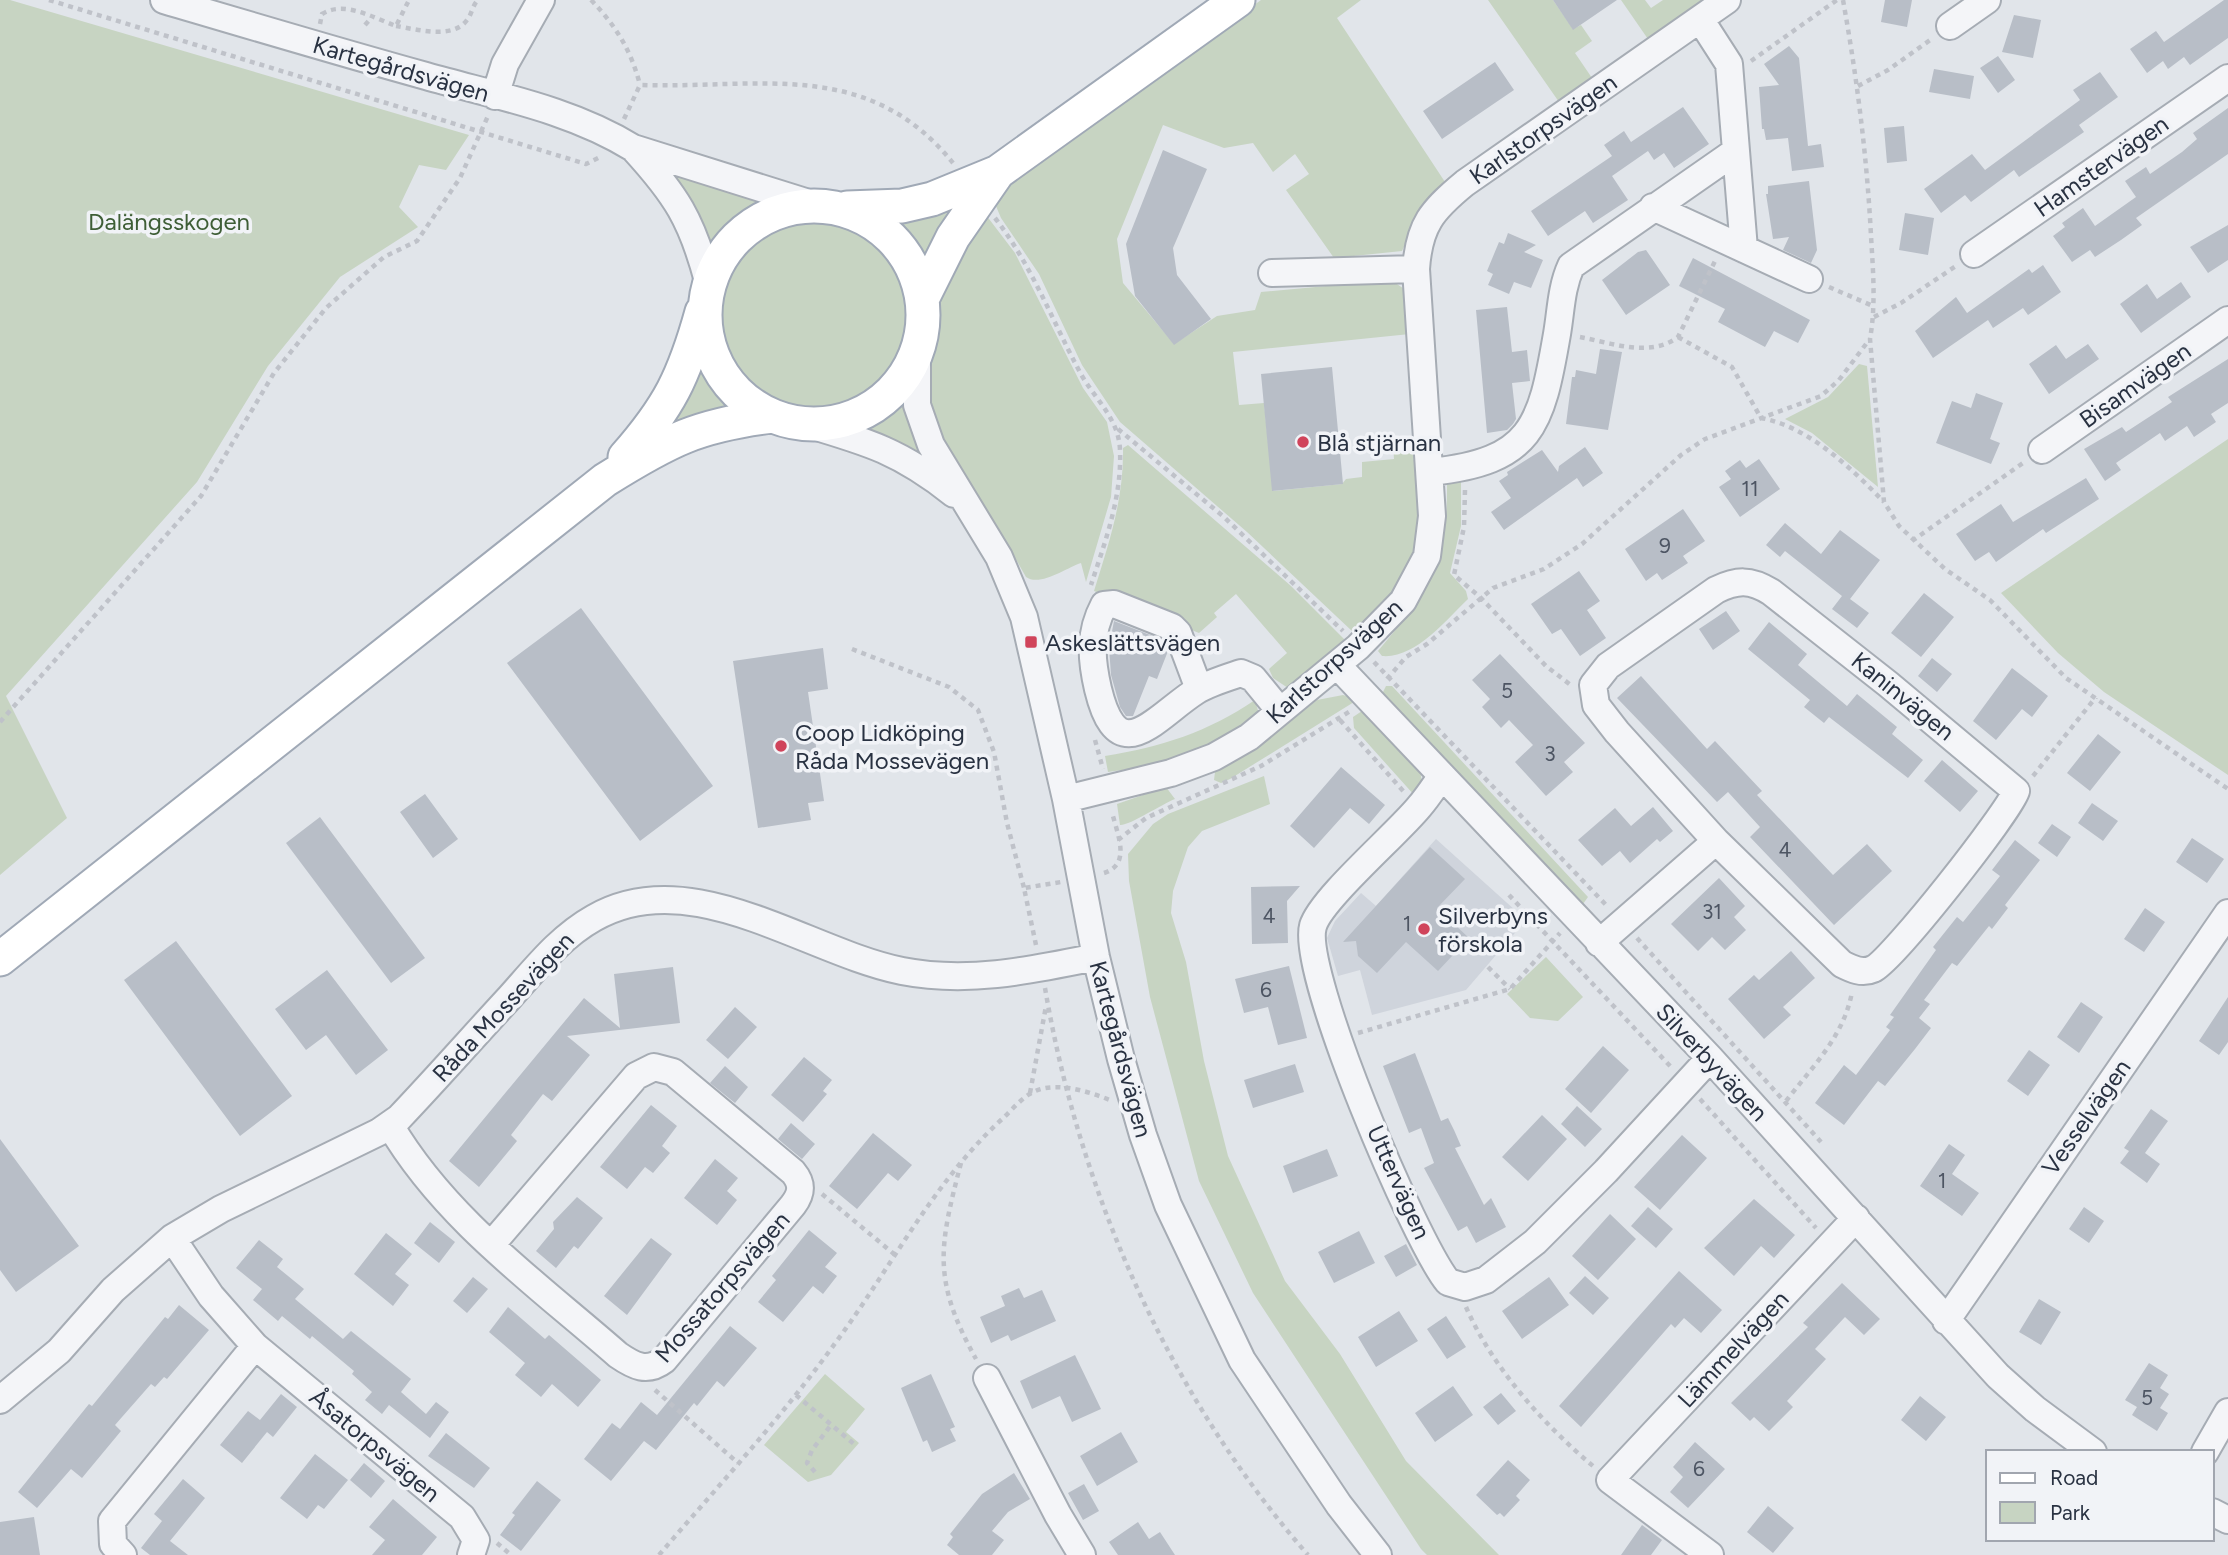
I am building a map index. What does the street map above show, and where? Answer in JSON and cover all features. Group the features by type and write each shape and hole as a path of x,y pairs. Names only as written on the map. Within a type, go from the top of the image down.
{"main road":[{"path":"605,480 660,416 673,395 695,339 707,290 730,245 744,231 777,212 828,207 902,206 932,199 998,172 1238,0"},
{"path":"922,299 953,237 998,172"},
{"path":"0,959 605,480 646,454 692,431 732,421 836,422 870,408 898,384 916,352 922,326 922,299 910,264 888,235 874,223 828,207"},
{"path":"707,290 708,339 724,376 746,400 788,420"}],"street":[{"name":"Kartegårdsvägen","path":"164,0 241,11 313,45 555,111 633,148 828,207"},
{"path":"495,96 505,64 541,0"},
{"name":"Karlstorpsvägen","path":"1066,799 1171,773 1214,757 1249,737 1337,665 1403,601 1422,570 1431,536 1431,472 1416,269 1425,223 1450,195 1727,0"},
{"path":"1950,26 1987,0"},
{"path":"1700,19 1729,64 1731,76 1736,150 1734,245"},
{"name":"Hamstervägen","path":"1974,254 2228,78"},
{"name":"Kartegårdsvägen","path":"633,148 667,185 684,210 699,248 707,290"},
{"path":"1431,472 1463,469 1490,461 1530,431 1541,408 1557,334 1560,306 1571,266 1736,150"},
{"path":"1653,207 1809,279"},
{"path":"1272,273 1416,269"},
{"name":"Bisamvägen","path":"2042,450 2228,320"},
{"name":"Kartegårdsvägen","path":"916,352 915,382 922,423 931,446 999,557 1024,617 1066,799 1096,957 1143,1135 1168,1205 1242,1360 1331,1493 1378,1555"},
{"name":"Kartegårdsvägen","path":"788,420 873,443 902,456 964,502"},
{"name":"Kaninvägen","path":"1593,694 1597,677 1608,666 1716,590 1733,582 1758,584 1899,692 2016,791"},
{"path":"1199,690 1178,633 1172,626 1114,604 1104,605 1091,647 1102,708 1109,722 1117,730 1124,733 1142,733 1199,690 1246,673 1280,711"},
{"name":"Silverbyvägen","path":"1337,665 1710,1058 1998,1376 2090,1450"},
{"path":"1593,694 1596,705 1617,732 1716,841 1835,958 1855,971 1874,968 1890,956 2014,798 2016,791"},
{"name":"Uttervägen","path":"1441,777 1419,808 1325,906 1313,926 1313,950 1339,1038 1412,1217 1441,1273 1457,1286"},
{"path":"1598,943 1716,841"},
{"name":"Råda Mossevägen","path":"0,1400 59,1351 113,1290 172,1238 220,1209 390,1125 552,950 597,916 638,902 679,900 711,905 835,951 904,971 961,976 997,975 1096,957"},
{"name":"Vesselvägen","path":"1946,1321 2228,913"},
{"path":"1457,1286 1475,1286 1486,1280 1535,1242 1606,1171 1710,1058"},
{"name":"Mossatorpsvägen","path":"390,1125 411,1159 443,1200 491,1245 618,1355 642,1368 655,1367 664,1360 793,1205 801,1191 800,1185 793,1172 673,1072 654,1067 644,1070 621,1091 491,1245"},
{"name":"Lämmelvägen","path":"1610,1480 1856,1218"},
{"name":"Åsatorpsvägen","path":"172,1238 211,1296 255,1346 462,1517 476,1540 471,1555"},
{"path":"123,1555 113,1544 112,1521 255,1346"},
{"path":"987,1378 1072,1550"},
{"path":"2206,1450 2228,1412"},
{"path":"1610,1480 1710,1555"}],"path":[{"path":"396,26 408,0"},
{"path":"302,77 323,14 330,9 354,10 396,26 431,32 458,27 466,22 478,0"},
{"path":"591,0 618,29 640,85"},
{"path":"1731,76 1837,0"},
{"path":"1843,0 1858,86 1869,195 1874,317 1870,339 1884,502"},
{"path":"365,25 372,17"},
{"path":"1858,86 1888,70 1950,26"},
{"path":"0,722 201,496 274,373 326,308 384,257 417,241 460,178 495,96"},
{"path":"1557,334 1650,349 1664,346 1678,337 1734,245"},
{"path":"1874,317 1901,303 1974,254"},
{"path":"1809,279 1873,306"},
{"path":"1678,337 1732,368 1761,418 1777,421 1799,431 1859,477 1884,502 1912,541 1956,578 1990,600 2066,678 2228,789"},
{"path":"1118,840 1166,807 1220,787 1340,720 1368,698 1406,657 1427,644 1480,597 1493,588 1544,569 1582,544 1681,455 1705,439 1821,396 1839,380 1870,339"},
{"path":"1912,541 2042,450"},
{"path":"1463,469 1467,505 1461,549 1454,575 1480,597 1567,684 1593,694"},
{"path":"852,649 949,687 978,710 994,752 1007,823 1024,888"},
{"path":"2016,791 2035,774 2096,697"},
{"path":"1340,720 1419,808"},
{"path":"1339,1038 1510,989 1552,941"},
{"path":"1488,967 1510,989"},
{"path":"1786,1101 1837,1036 1846,1016 1855,971"},
{"path":"659,1555 796,1395 871,1294 894,1254 944,1181 1030,1093 1047,1002"},
{"path":"1030,1093 1074,1088 1111,1100"},
{"path":"962,1161 946,1221 943,1269 947,1296 958,1326 987,1378"},
{"path":"800,1185 818,1191 894,1254"},
{"path":"1457,1286 1482,1338 1534,1408 1571,1447 1610,1480"},
{"path":"642,1368 657,1392 738,1463"},
{"path":"796,1395 853,1444"},
{"path":"815,1472 807,1463 812,1450 831,1425"}],"shaded area":[{"name":"Silverbyns förskola","path":"1436,839 1526,920 1466,990 1372,1015 1360,970 1338,976 1327,938 1335,921 1361,893 1376,906"}],"green space":[{"name":"Dalängsskogen","path":"0,0 10,0 469,135 446,170 419,165 399,207 418,227 340,277 268,366 197,482 6,696 67,818 0,875"},
{"path":"1261,0 1361,0 1337,18 1445,182 1424,204 1402,251 1334,258 1286,190 1309,174 1295,154 1273,172 1253,143 1224,148 1163,125 1117,239 1123,283 1174,344 1217,316 1255,310 1261,292 1380,281 1394,282 1407,291 1410,334 1233,352 1239,405 1264,403 1273,491 1342,484 1346,479 1362,477 1362,462 1394,459 1393,443 1418,441 1421,501 1416,547 1396,588 1353,632 1247,532 1120,422 1082,365 1039,274 1001,218 993,199 1002,189"},
{"path":"1488,0 1553,0 1573,29 1581,25 1592,41 1575,53 1592,78 1559,102"},
{"path":"1621,0 1645,0 1651,8 1663,0 1710,0 1650,42"},
{"path":"665,172 696,179 755,201 758,209 734,226 712,248 694,204"},
{"path":"950,208 953,214 921,264 885,220"},
{"path":"983,211 1015,253 1083,388 1107,422 1114,456 1111,497 1086,582 1081,563 1046,578 1038,580 1026,577 997,526 957,468 932,419 929,395 936,312 945,276"},
{"path":"813,217 851,224 882,246 904,277 911,315 904,353 882,384 851,406 813,413 775,406 744,384 722,353 715,315 722,277 744,246 775,224"},
{"path":"1859,364 1867,366 1878,487 1812,433 1785,419 1828,397"},
{"path":"701,366 737,407 675,424 672,420"},
{"path":"905,392 921,453 865,427 866,421 886,410"},
{"path":"2228,439 2228,775 2104,692 2058,653 2001,593"},
{"path":"1128,445 1291,586 1346,641 1291,690 1273,678 1269,669 1287,653 1236,594 1214,613 1217,617 1199,633 1094,591 1118,503 1123,448"},
{"path":"1461,475 1461,526 1450,573 1466,591 1468,599 1418,645 1394,655 1382,656 1378,651 1411,610 1433,573 1444,533 1447,480"},
{"path":"1386,686 1392,686 1588,897 1583,904 1572,898 1382,694"},
{"path":"1343,695 1353,698 1354,702 1230,779 1221,783 1214,780 1215,772 1259,746 1317,700"},
{"path":"1255,700 1259,714 1227,739 1169,761 1108,772 1105,756 1183,737 1220,721"},
{"path":"1365,709 1420,768 1422,784 1415,796 1354,728 1353,717"},
{"path":"1264,776 1270,804 1202,831 1188,847 1173,891 1171,913 1186,962 1204,1061 1228,1156 1285,1281 1340,1354 1406,1461 1499,1555 1427,1555 1421,1549 1253,1293 1199,1181 1150,997 1129,881 1128,854 1153,824 1168,814"},
{"path":"1166,787 1175,799 1120,825 1117,804"},
{"path":"1546,957 1583,997 1558,1021 1530,1018 1507,994"},
{"path":"825,1374 865,1409 846,1432 859,1443 831,1475 808,1482 764,1445"}],"building":[{"path":"1553,0 1617,0 1573,30"},
{"path":"1885,0 1912,0 1907,27 1881,22"},
{"path":"2224,0 2228,0 2228,38 2190,65 2184,57 2168,69 2163,61 2147,73 2130,49 2156,31 2164,42"},
{"path":"2014,15 2041,20 2033,58 2002,52"},
{"path":"1789,46 1799,58 1808,146 1821,144 1824,167 1792,171 1788,138 1766,140 1762,129 1759,87 1779,85 1764,64"},
{"path":"1998,56 2015,80 1998,93 1980,68"},
{"path":"1495,62 1514,90 1442,139 1423,111"},
{"path":"1934,69 1974,76 1970,99 1929,92"},
{"path":"2100,72 2118,97 2079,125 2084,132 2019,177 2014,170 1971,202 1965,195 1941,213 1924,189 1972,154 1985,170 2080,100 2073,90"},
{"path":"1683,107 1709,144 1674,168 1664,153 1654,160 1648,151 1612,176 1628,200 1593,223 1585,211 1548,236 1531,211 1612,156 1604,145 1624,131 1631,142"},
{"path":"2228,108 2228,154 2136,218 2142,225 2121,240 2095,257 2090,250 2072,262 2053,236 2065,227 2062,223 2083,208 2095,226 2136,197 2125,181 2146,167 2150,174 2182,152 2197,139 2193,133"},
{"path":"1904,126 1907,161 1887,163 1884,128"},
{"path":"1163,150 1207,169 1173,248 1177,275 1211,319 1174,345 1135,296 1126,244"},
{"path":"1809,181 1817,250 1811,263 1783,250 1789,237 1773,239 1766,194 1768,186"},
{"path":"1905,213 1934,218 1928,255 1899,250"},
{"path":"2228,225 2228,260 2208,273 2190,247"},
{"path":"1508,233 1536,245 1524,252 1543,260 1531,288 1514,282 1509,294 1488,285 1493,274 1487,271 1499,242 1504,244"},
{"path":"1646,250 1670,285 1626,315 1602,280 1638,252"},
{"path":"1693,258 1810,320 1798,343 1774,331 1765,347 1718,322 1725,309 1679,286"},
{"path":"2043,265 2061,292 2028,315 2023,308 1993,328 1988,320 1933,358 1915,331 1956,297 1967,313 2029,269 2032,273"},
{"path":"2181,282 2191,297 2141,333 2120,304 2147,284 2157,299"},
{"path":"1507,307 1512,352 1527,350 1530,381 1512,383 1516,419 1513,424 1507,430 1487,433 1476,310"},
{"path":"2088,344 2099,359 2049,394 2029,364 2056,345 2066,359"},
{"path":"1600,349 1622,352 1608,430 1566,424 1572,377 1575,377 1576,370 1596,374"},
{"path":"2228,359 2228,403 2211,414 2216,422 2194,437 2187,426 2165,441 2160,433 2116,463 2121,470 2105,481 2084,449 2122,427 2126,432 2172,402 2168,397"},
{"name":"Blå stjärnan","path":"1332,367 1343,484 1272,491 1261,374"},
{"path":"1976,393 2003,403 1990,439 2000,443 1991,464 1936,443 1952,401 1971,408"},
{"path":"1585,447 1603,473 1583,487 1577,478 1504,530 1491,512 1511,498 1499,481 1508,475 1507,472 1542,450 1558,472 1559,466"},
{"path":"1759,459 1780,489 1740,517 1719,487 1731,479 1725,471 1740,460 1746,468"},
{"path":"2086,478 2099,499 2046,533 2043,529 1996,562 1989,552 1975,561 1956,534 2001,504 2013,522"},
{"path":"1683,509 1705,541 1683,556 1688,563 1662,580 1657,573 1646,581 1625,549"},
{"path":"1785,523 1821,554 1840,530 1880,560 1850,599 1869,613 1857,628 1832,609 1842,596 1785,551 1780,557 1766,545"},
{"path":"1579,571 1600,601 1587,610 1606,638 1580,656 1561,629 1552,634 1531,604"},
{"path":"1924,593 1954,617 1921,657 1891,633"},
{"path":"581,608 713,786 640,841 507,663"},
{"path":"1726,611 1740,631 1713,650 1699,629"},
{"path":"1114,621 1163,640 1168,651 1157,679 1149,676 1133,716 1126,716 1120,707 1111,675 1109,647"},
{"path":"1769,622 1807,654 1798,665 1847,706 1857,694 1897,727 1892,734 1923,760 1908,778 1829,717 1824,723 1804,707 1810,700 1748,649"},
{"name":"Coop Lidköping Råda Mossevägen","path":"823,648 828,689 808,692 824,801 808,803 811,820 758,828 733,661"},
{"path":"1500,654 1585,743 1564,762 1573,772 1546,796 1515,762 1533,745 1509,720 1501,728 1482,707 1490,699 1472,680"},
{"path":"1932,658 1952,674 1937,692 1918,676"},
{"path":"2012,668 2048,696 2032,717 2022,709 1996,740 1973,721"},
{"path":"1641,676 1707,749 1715,741 1762,791 1757,795 1833,875 1867,844 1892,871 1834,925 1750,837 1760,827 1728,792 1717,802 1617,698"},
{"path":"2098,734 2121,752 2090,791 2067,773"},
{"path":"1942,760 1978,791 1960,812 1924,781"},
{"path":"1341,767 1385,805 1369,824 1350,808 1314,848 1290,826"},
{"path":"425,794 458,839 433,858 400,812"},
{"path":"2092,803 2118,821 2103,841 2078,823"},
{"path":"1653,807 1673,831 1660,842 1657,839 1630,863 1620,851 1602,866 1578,840 1615,808 1631,826"},
{"path":"320,817 425,958 391,983 286,843"},
{"path":"2052,824 2071,837 2057,857 2038,843"},
{"path":"2192,838 2224,859 2207,883 2176,862"},
{"path":"2015,840 2040,860 2005,905 2008,908 1992,929 1989,926 1957,966 1952,963 1924,1000 1930,1004 1919,1018 1931,1028 1885,1086 1878,1081 1844,1125 1815,1103 1844,1065 1856,1075 1890,1030 1886,1027 1894,1017 1890,1015 1936,950 1933,947 1957,917 1963,922 2000,876 1992,870"},
{"path":"1430,847 1465,879 1437,908 1469,938 1438,971 1406,942 1377,973 1358,956 1356,941 1343,942"},
{"path":"1719,878 1745,906 1734,917 1746,930 1725,950 1712,937 1698,951 1671,924"},
{"path":"1300,886 1287,901 1288,943 1252,944 1251,887"},
{"path":"2145,908 2165,922 2144,952 2124,939"},
{"path":"176,941 292,1096 240,1136 124,980"},
{"path":"1791,951 1815,978 1783,1007 1791,1015 1764,1039 1728,999 1754,975 1759,980"},
{"path":"1289,966 1307,1038 1278,1045 1268,1007 1244,1013 1235,979"},
{"path":"673,967 680,1023 567,1036 590,1055 552,1101 543,1094 511,1135 517,1141 479,1187 449,1161 584,998 620,1028 614,974"},
{"path":"327,970 388,1050 356,1075 326,1035 306,1050 275,1009"},
{"path":"2228,997 2228,1042 2219,1055 2199,1041"},
{"path":"2081,1002 2103,1017 2079,1053 2057,1037"},
{"path":"735,1007 757,1027 728,1059 706,1040"},
{"path":"1603,1046 1629,1070 1591,1113 1565,1089"},
{"path":"2029,1050 2050,1065 2028,1096 2007,1081"},
{"path":"1415,1053 1441,1121 1448,1118 1461,1146 1455,1148 1484,1205 1491,1198 1506,1227 1476,1243 1467,1226 1458,1231 1424,1168 1434,1163 1421,1128 1409,1133 1383,1066"},
{"path":"804,1057 832,1080 823,1091 827,1094 803,1122 771,1095"},
{"path":"1295,1064 1304,1092 1253,1108 1244,1080"},
{"path":"725,1066 748,1087 735,1103 710,1083"},
{"path":"651,1105 677,1126 662,1146 670,1153 653,1173 645,1167 627,1189 600,1167"},
{"path":"1577,1106 1602,1129 1585,1147 1561,1124"},
{"path":"2151,1109 2168,1121 2145,1153 2160,1164 2147,1183 2120,1163 2129,1151 2124,1148"},
{"path":"1542,1115 1567,1139 1528,1181 1502,1157"},
{"path":"791,1123 815,1144 802,1159 778,1139"},
{"path":"873,1133 912,1165 898,1181 888,1173 857,1209 829,1186"},
{"path":"1682,1135 1707,1158 1660,1210 1634,1187"},
{"path":"0,1139 79,1246 16,1292 0,1270"},
{"path":"1949,1144 1965,1155 1952,1174 1979,1193 1962,1216 1920,1186"},
{"path":"1327,1149 1338,1176 1293,1193 1283,1166"},
{"path":"715,1159 738,1178 727,1191 737,1200 717,1225 684,1198"},
{"path":"577,1197 603,1218 578,1249 574,1246 556,1268 536,1251 554,1229 553,1222"},
{"path":"1754,1199 1795,1235 1774,1258 1761,1246 1734,1276 1704,1248"},
{"path":"1648,1207 1673,1229 1656,1248 1631,1226"},
{"path":"2084,1207 2104,1221 2089,1243 2069,1229"},
{"path":"1610,1214 1636,1239 1598,1280 1572,1256"},
{"path":"430,1222 455,1242 439,1263 414,1243"},
{"path":"809,1230 837,1253 825,1267 837,1276 823,1294 813,1286 783,1322 758,1302 776,1280 772,1276"},
{"path":"1359,1231 1375,1263 1334,1283 1318,1252"},
{"path":"386,1233 412,1254 395,1274 409,1285 393,1306 354,1274"},
{"path":"651,1238 672,1254 627,1315 604,1296"},
{"path":"259,1240 283,1259 277,1267 304,1289 295,1299 343,1339 351,1331 411,1379 401,1392 426,1414 436,1402 449,1412 430,1438 389,1405 382,1414 365,1400 372,1392 352,1374 354,1371 312,1336 310,1339 282,1316 278,1321 253,1300 262,1289 236,1268"},
{"path":"1406,1244 1417,1265 1396,1277 1384,1256"},
{"path":"1679,1271 1722,1310 1701,1333 1684,1318 1675,1328 1671,1324 1581,1427 1559,1406"},
{"path":"1585,1276 1609,1298 1593,1315 1569,1293"},
{"path":"473,1277 488,1289 467,1313 453,1301"},
{"path":"1549,1277 1569,1305 1522,1339 1502,1311"},
{"path":"1842,1283 1880,1319 1864,1335 1845,1317 1815,1349 1826,1359 1787,1401 1793,1407 1769,1431 1754,1417 1750,1421 1731,1403 1808,1327 1803,1323"},
{"path":"1019,1288 1024,1298 1042,1290 1056,1321 1011,1341 1008,1335 991,1343 980,1317 1005,1306 1001,1296"},
{"path":"2039,1299 2061,1312 2041,1345 2019,1332"},
{"path":"179,1305 209,1330 167,1379 164,1377 155,1387 151,1384 115,1425 121,1431 82,1478 71,1469 37,1508 18,1492 89,1404 92,1406 165,1317 168,1319"},
{"path":"508,1307 545,1339 549,1335 601,1380 578,1407 552,1384 541,1397 515,1375 525,1363 489,1332"},
{"path":"1399,1311 1418,1341 1376,1367 1358,1337"},
{"path":"1446,1316 1466,1347 1447,1359 1427,1329"},
{"path":"730,1326 757,1348 724,1387 717,1381 697,1406 694,1403 656,1450 644,1441 611,1481 584,1459 612,1423 620,1429 641,1402 657,1415"},
{"path":"1075,1355 1101,1409 1072,1422 1060,1396 1032,1409 1020,1381"},
{"path":"2149,1363 2168,1375 2160,1388 2169,1394 2160,1408 2168,1413 2157,1431 2132,1415 2137,1407 2125,1400"},
{"path":"931,1374 955,1427 950,1429 956,1441 932,1452 927,1440 923,1442 901,1388"},
{"path":"1453,1386 1473,1415 1435,1442 1415,1413"},
{"path":"1501,1393 1516,1411 1498,1425 1483,1407"},
{"path":"281,1394 297,1407 273,1437 267,1432 242,1463 220,1445 248,1411 260,1420"},
{"path":"1920,1396 1946,1417 1926,1441 1901,1420"},
{"path":"1121,1432 1138,1462 1097,1486 1080,1456"},
{"path":"446,1433 490,1468 474,1488 428,1456"},
{"path":"1695,1442 1725,1469 1688,1508 1670,1492 1683,1477 1673,1467"},
{"path":"315,1454 348,1480 324,1509 318,1505 307,1519 280,1498"},
{"path":"1508,1460 1530,1480 1516,1496 1520,1500 1504,1517 1500,1513 1497,1515 1476,1495"},
{"path":"364,1463 385,1481 371,1498 350,1480"},
{"path":"1014,1473 1030,1499 1008,1512 992,1531 1004,1540 992,1555 959,1555 947,1545 953,1537 950,1534 982,1494"},
{"path":"183,1479 205,1498 170,1541 188,1555 150,1555 141,1548 162,1521 154,1514"},
{"path":"537,1481 561,1500 521,1551 500,1535 515,1515 512,1513"},
{"path":"1084,1484 1099,1511 1083,1520 1068,1493"},
{"path":"393,1499 437,1537 422,1555 372,1555 385,1540 369,1527"},
{"path":"1768,1506 1794,1528 1773,1553 1747,1532"},
{"path":"34,1517 40,1555 0,1555 0,1522"},
{"path":"1138,1522 1149,1539 1160,1532 1175,1555 1118,1555 1109,1542"},
{"path":"1642,1525 1662,1540 1651,1555 1621,1555"}],"place":[{"name":"Blå stjärnan","path":"1303,442"},
{"name":"Askeslättsvägen","path":"1031,642"},
{"name":"Coop Lidköping Råda Mossevägen","path":"781,746"},
{"name":"Silverbyns förskola","path":"1424,929"}]}
